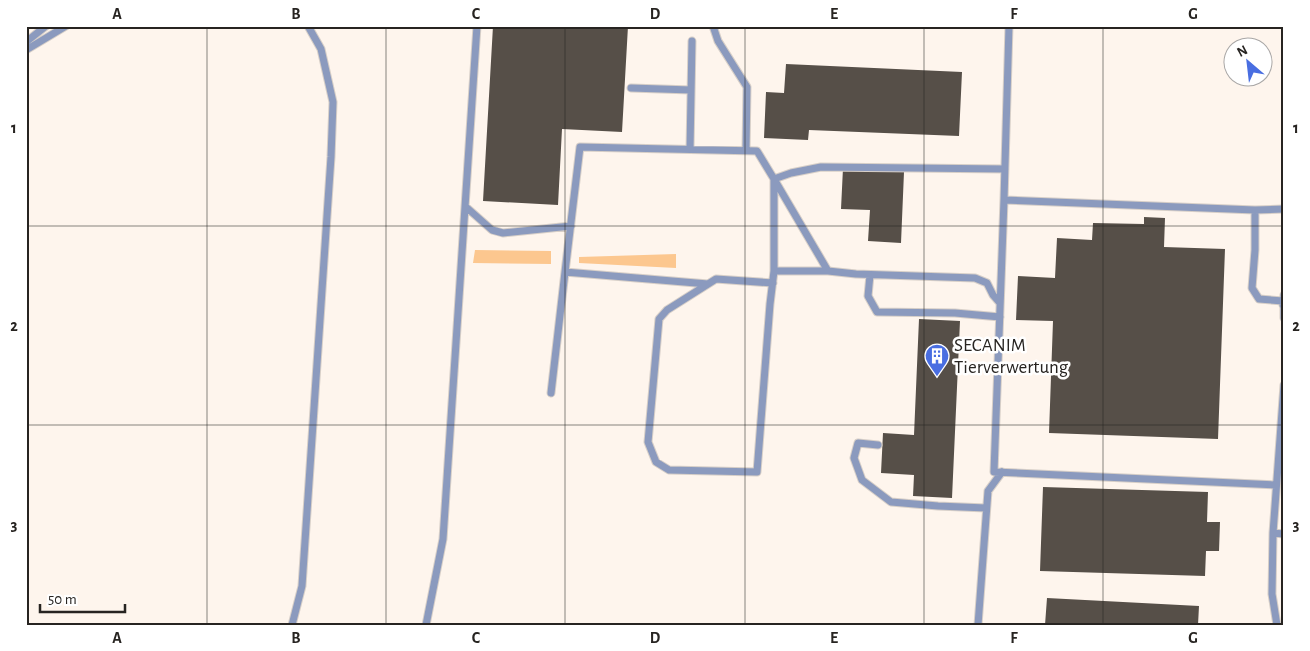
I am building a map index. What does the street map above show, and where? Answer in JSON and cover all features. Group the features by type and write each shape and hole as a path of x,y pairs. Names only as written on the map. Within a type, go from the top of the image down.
{"lane":[{"path":"26,42 46,26"},
{"path":"26,50 66,26"},
{"path":"292,625 302,586 331,157 333,102 320,49 308,26"},
{"path":"426,625 443,539 477,26"},
{"path":"713,26 718,41 748,87 746,150"},
{"path":"1009,26 994,472 1276,485"},
{"path":"690,149 692,41"},
{"path":"631,88 691,90"},
{"path":"551,393 580,147 756,150 828,271"},
{"path":"774,179 791,173 821,167 1005,169"},
{"path":"773,283 716,279 666,310 659,319 648,442 656,462 669,470 757,472 770,304 773,283 774,271 774,179"},
{"path":"1004,200 1255,210 1284,209"},
{"path":"466,207 492,230 503,233 571,226"},
{"path":"1255,210 1255,250 1252,288 1259,299 1283,301 1283,305"},
{"path":"774,271 828,271 870,275 975,278 987,283 993,295 1000,302"},
{"path":"566,272 708,284"},
{"path":"870,275 868,296 877,312 955,313 1000,317"},
{"path":"1284,295 1284,318"},
{"path":"1277,625 1272,594 1273,533 1284,385"},
{"path":"878,445 858,443 854,458 862,480 891,502 986,508"},
{"path":"978,625 988,491 1002,472"},
{"path":"1273,533 1284,534"}],"shaded area":[{"path":"475,250 551,251 551,264 473,263"},
{"path":"676,254 676,268 579,263 579,257"}],"building":[{"path":"493,26 628,26 622,132 562,129 558,205 483,201"},
{"path":"786,64 962,72 959,136 809,130 808,140 764,138 766,92 784,93"},
{"path":"843,168 904,172 901,243 868,241 870,210 841,209"},
{"path":"1144,217 1165,218 1164,247 1225,249 1218,439 1049,433 1053,321 1016,320 1018,276 1055,278 1057,238 1092,240 1093,223 1144,224"},
{"name":"SECANIM Tierverwertung","path":"919,319 960,321 952,498 913,496 914,475 881,473 883,433 914,435"},
{"path":"1043,487 1208,492 1207,522 1220,522 1219,551 1206,551 1205,576 1040,571"},
{"path":"1047,598 1199,606 1198,625 1045,625"}],"place":[{"name":"SECANIM Tierverwertung","path":"937,377"}]}
